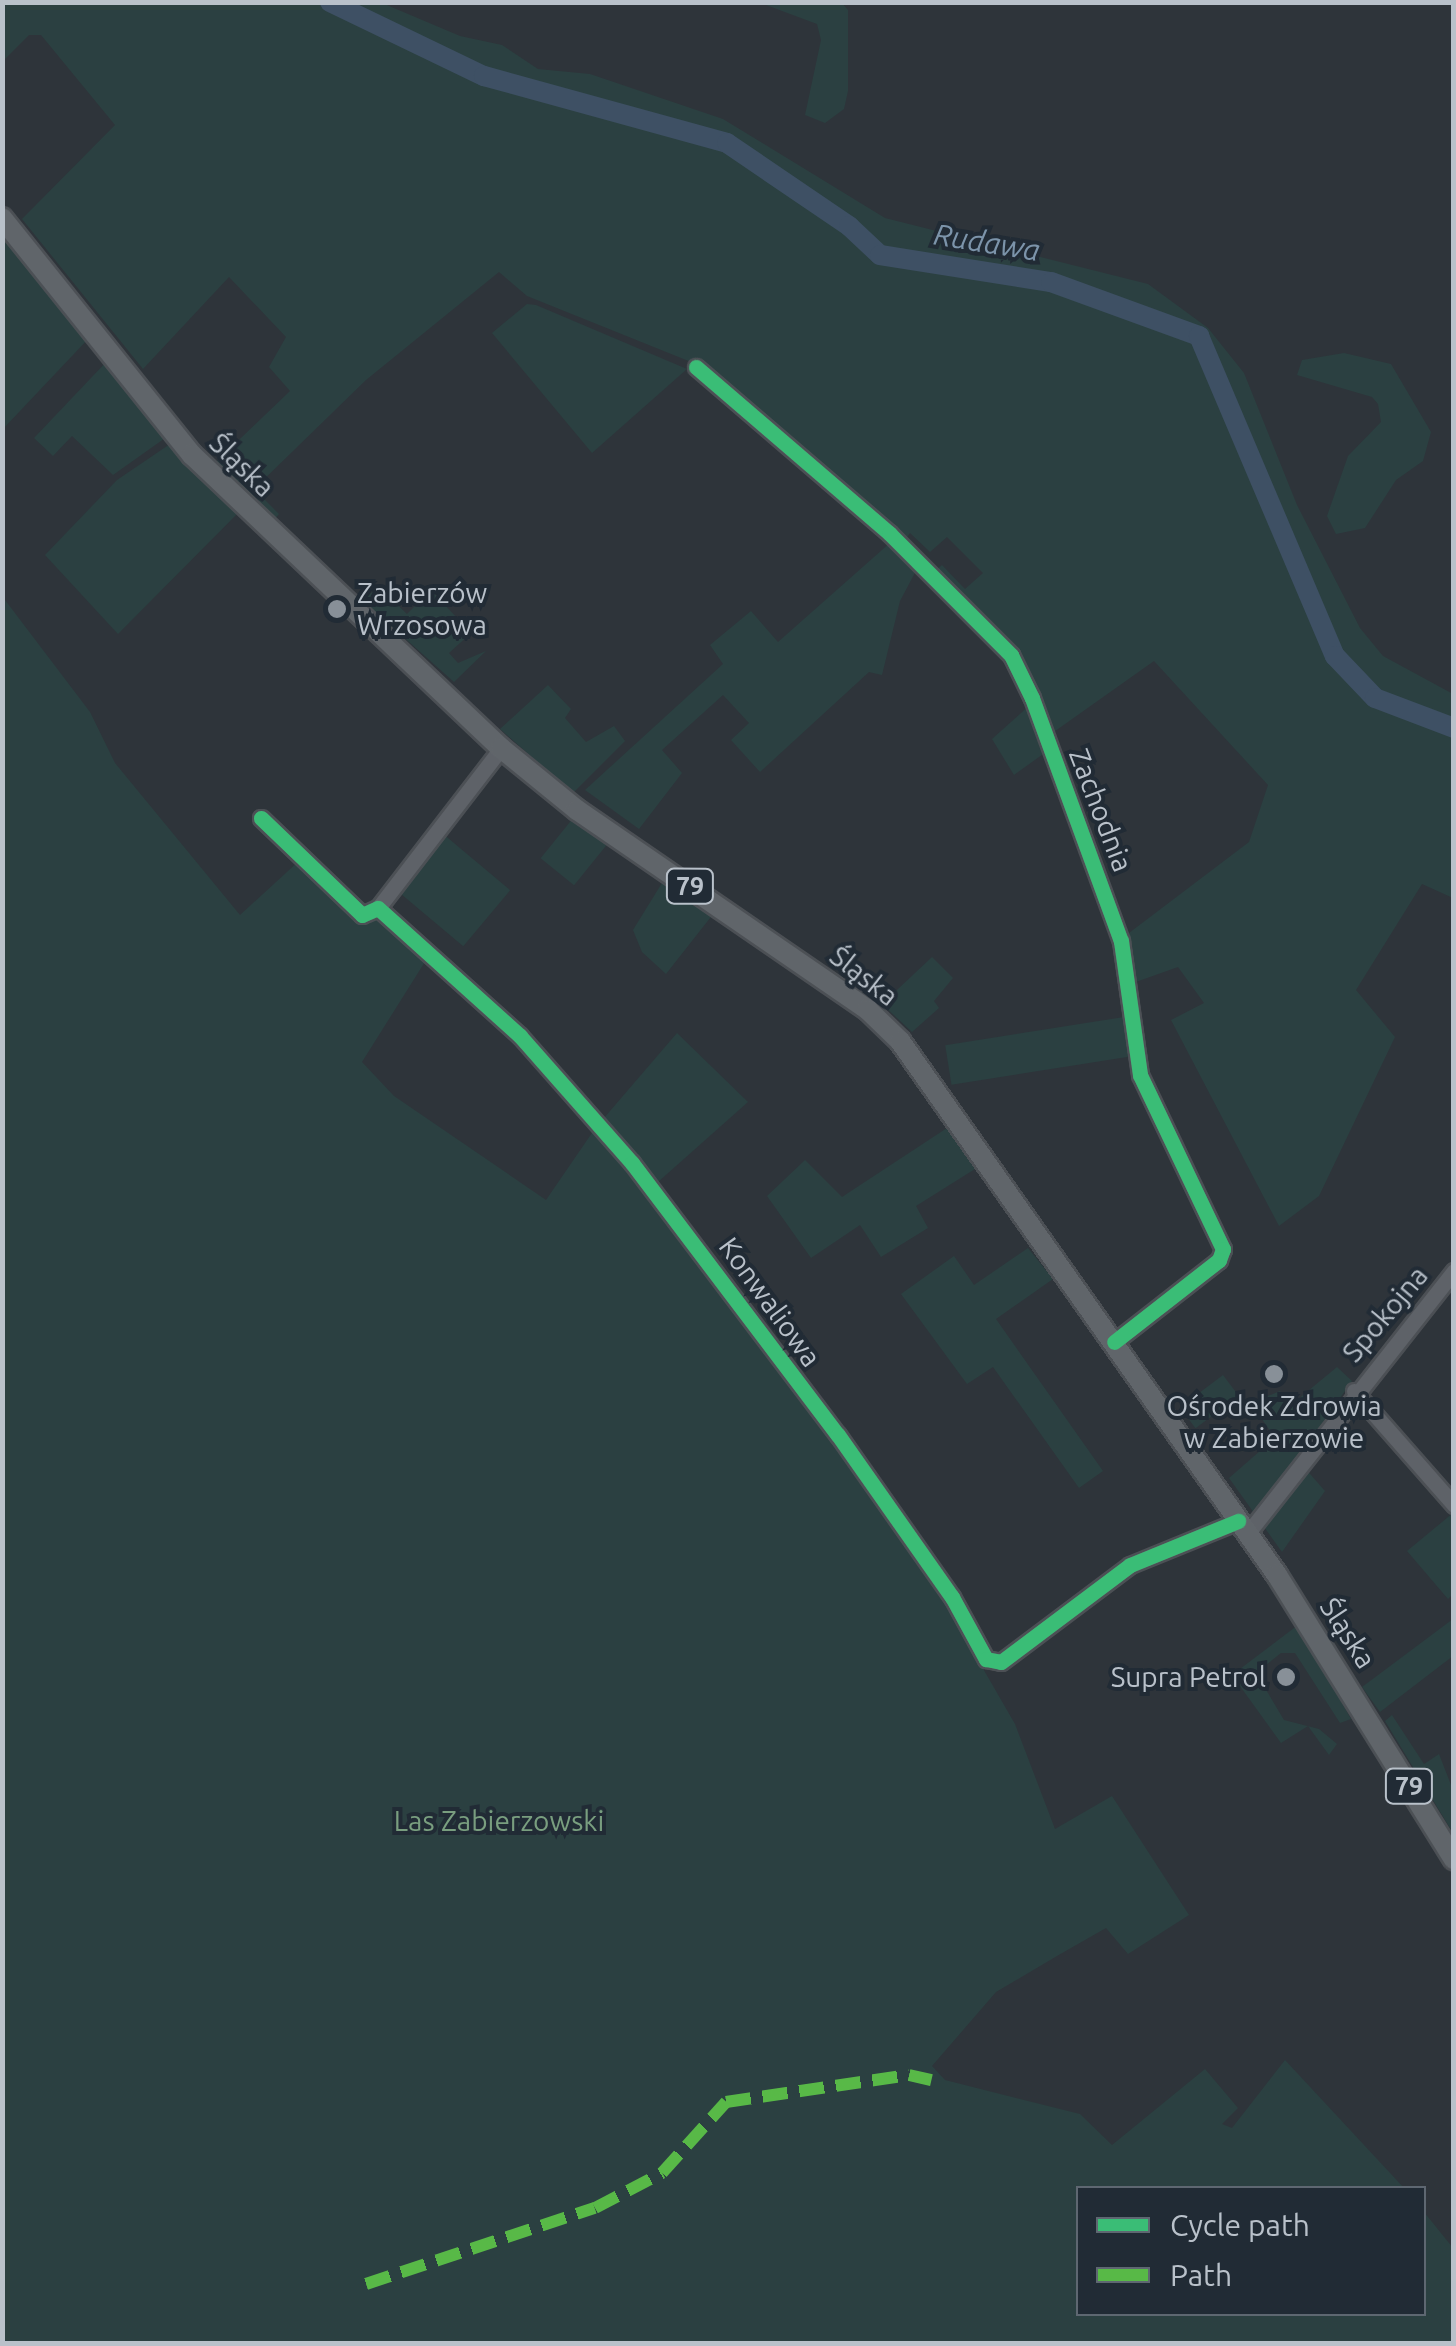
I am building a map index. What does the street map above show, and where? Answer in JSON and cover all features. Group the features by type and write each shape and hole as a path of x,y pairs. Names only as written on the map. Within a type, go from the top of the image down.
{"main road":[{"name":"Śląska","path":"2,218 192,455 501,748 577,810 868,1010 900,1042 1114,1342 1344,1676 1454,1859"}],"street":[{"name":"Zachodnia","path":"696,366 889,533 1010,655 1032,698 1121,941 1140,1075 1223,1249 1219,1260 1114,1342"},
{"path":"378,908 501,748"},
{"name":"Konwaliowa","path":"260,818 362,914 378,908 520,1036 664,1201 879,1493 986,1659 1001,1662 1130,1564 1243,1528"},
{"name":"Spokojna","path":"1243,1528 1454,1271"},
{"path":"1354,1391 1454,1505"}],"green space":[{"path":"4,3 382,3 460,36 502,45 538,69 590,74 723,119 885,218 1148,284 1208,328 1244,373 1297,505 1360,628 1383,656 1453,694 1453,898 1422,884 1356,990 1395,1037 1319,1196 1279,1226 1171,1020 1204,1003 1178,967 1133,983 1125,936 1249,842 1268,785 1154,661 1051,734 1014,651 933,573 942,565 965,589 983,573 947,537 930,552 910,533 905,540 696,364 527,296 499,272 366,380 254,489 279,514 274,520 216,462 290,391 269,367 286,337 229,277 143,369 22,219 115,125 41,35 29,35 3,61"},
{"path":"761,3 842,3 848,10 848,91 844,109 825,123 805,115 821,40 817,24"},
{"path":"2,232 90,337 3,429 2,429"},
{"path":"527,304 687,369 592,453 492,333"},
{"path":"1344,353 1391,364 1431,432 1423,461 1396,480 1365,528 1336,534 1327,516 1348,456 1381,422 1378,404 1372,397 1297,375 1302,360"},
{"path":"109,359 168,436 113,475 72,436 53,456 34,438"},
{"path":"173,442 241,510 118,634 45,555 117,480"},
{"path":"891,542 918,567 900,601 882,675 869,672 760,772 731,740 749,723 723,695 662,750 682,773 639,829 585,790 723,664 710,645 751,611 778,642"},
{"path":"378,586 407,614 431,590 471,633 449,653 458,663 486,651 454,682 363,601"},
{"name":"Las Zabierzowski","path":"2,596 90,712 115,763 240,915 300,860 369,924 381,910 428,957 362,1062 394,1096 546,1200 594,1130 903,1530 1015,1724 1055,1829 1112,1796 1189,1915 1128,1954 1106,1928 1057,1956 996,1992 932,2066 945,2080 1080,2114 1112,2145 1205,2069 1238,2108 1222,2124 1232,2128 1285,2060 1402,2186 1076,2186 1076,2316 1426,2316 1426,2214 1453,2248 1453,2343 3,2343"},
{"path":"548,685 571,709 565,718 586,742 614,726 625,741 573,793 500,729"},
{"path":"1030,705 1046,752 1014,775 992,739"},
{"path":"574,817 607,844 574,885 541,858"},
{"path":"442,833 510,890 463,946 395,889"},
{"path":"662,883 714,913 666,974 642,952 633,930"},
{"path":"932,957 953,978 934,1001 939,1008 912,1032 882,1004"},
{"path":"1124,1017 1130,1057 951,1085 945,1045"},
{"path":"677,1033 748,1102 658,1182 604,1118"},
{"path":"947,1128 975,1169 916,1206 928,1228 881,1257 860,1225 811,1258 767,1196 805,1160 842,1197"},
{"path":"1028,1248 1053,1279 996,1319 1103,1471 1079,1488 993,1367 967,1384 901,1294 954,1256 974,1285"},
{"path":"1337,1367 1352,1381 1297,1459 1325,1491 1282,1552 1229,1478 1275,1438 1251,1403 1280,1391 1291,1405"},
{"path":"1223,1375 1239,1396 1196,1428 1180,1407"},
{"path":"1453,1513 1453,1594 1448,1599 1407,1551"},
{"path":"1453,1619 1453,1656 1380,1712 1362,1687"},
{"path":"1298,1625 1351,1719 1340,1723 1295,1653 1281,1653 1256,1673 1284,1720 1308,1726 1281,1743 1232,1675"},
{"path":"1392,1715 1424,1764 1439,1754 1453,1790 1453,1833 1385,1721"},
{"path":"1308,1726 1319,1729 1337,1744 1329,1755"}],"waterway":[{"name":"Rudawa","path":"330,2 484,76 727,143 849,226 880,255 1051,282 1199,336 1335,656 1375,698 1454,728"}],"marked path":[{"path":"366,2284 595,2208 662,2173 726,2102 909,2075 931,2080"}],"cycle path":[{"path":"696,367 889,533 1011,655 1032,698 1121,941 1140,1075 1223,1249 1219,1260 1114,1342"},
{"path":"261,818 362,915 378,908 520,1036 632,1163 838,1435 952,1597 986,1659 1001,1662 1130,1565 1238,1521"}],"place":[{"name":"Zabierzów Wrzosowa","path":"337,609"},
{"name":"Ośrodek Zdrowia w Zabierzowie","path":"1274,1374"},
{"name":"Supra Petrol","path":"1286,1677"}]}
